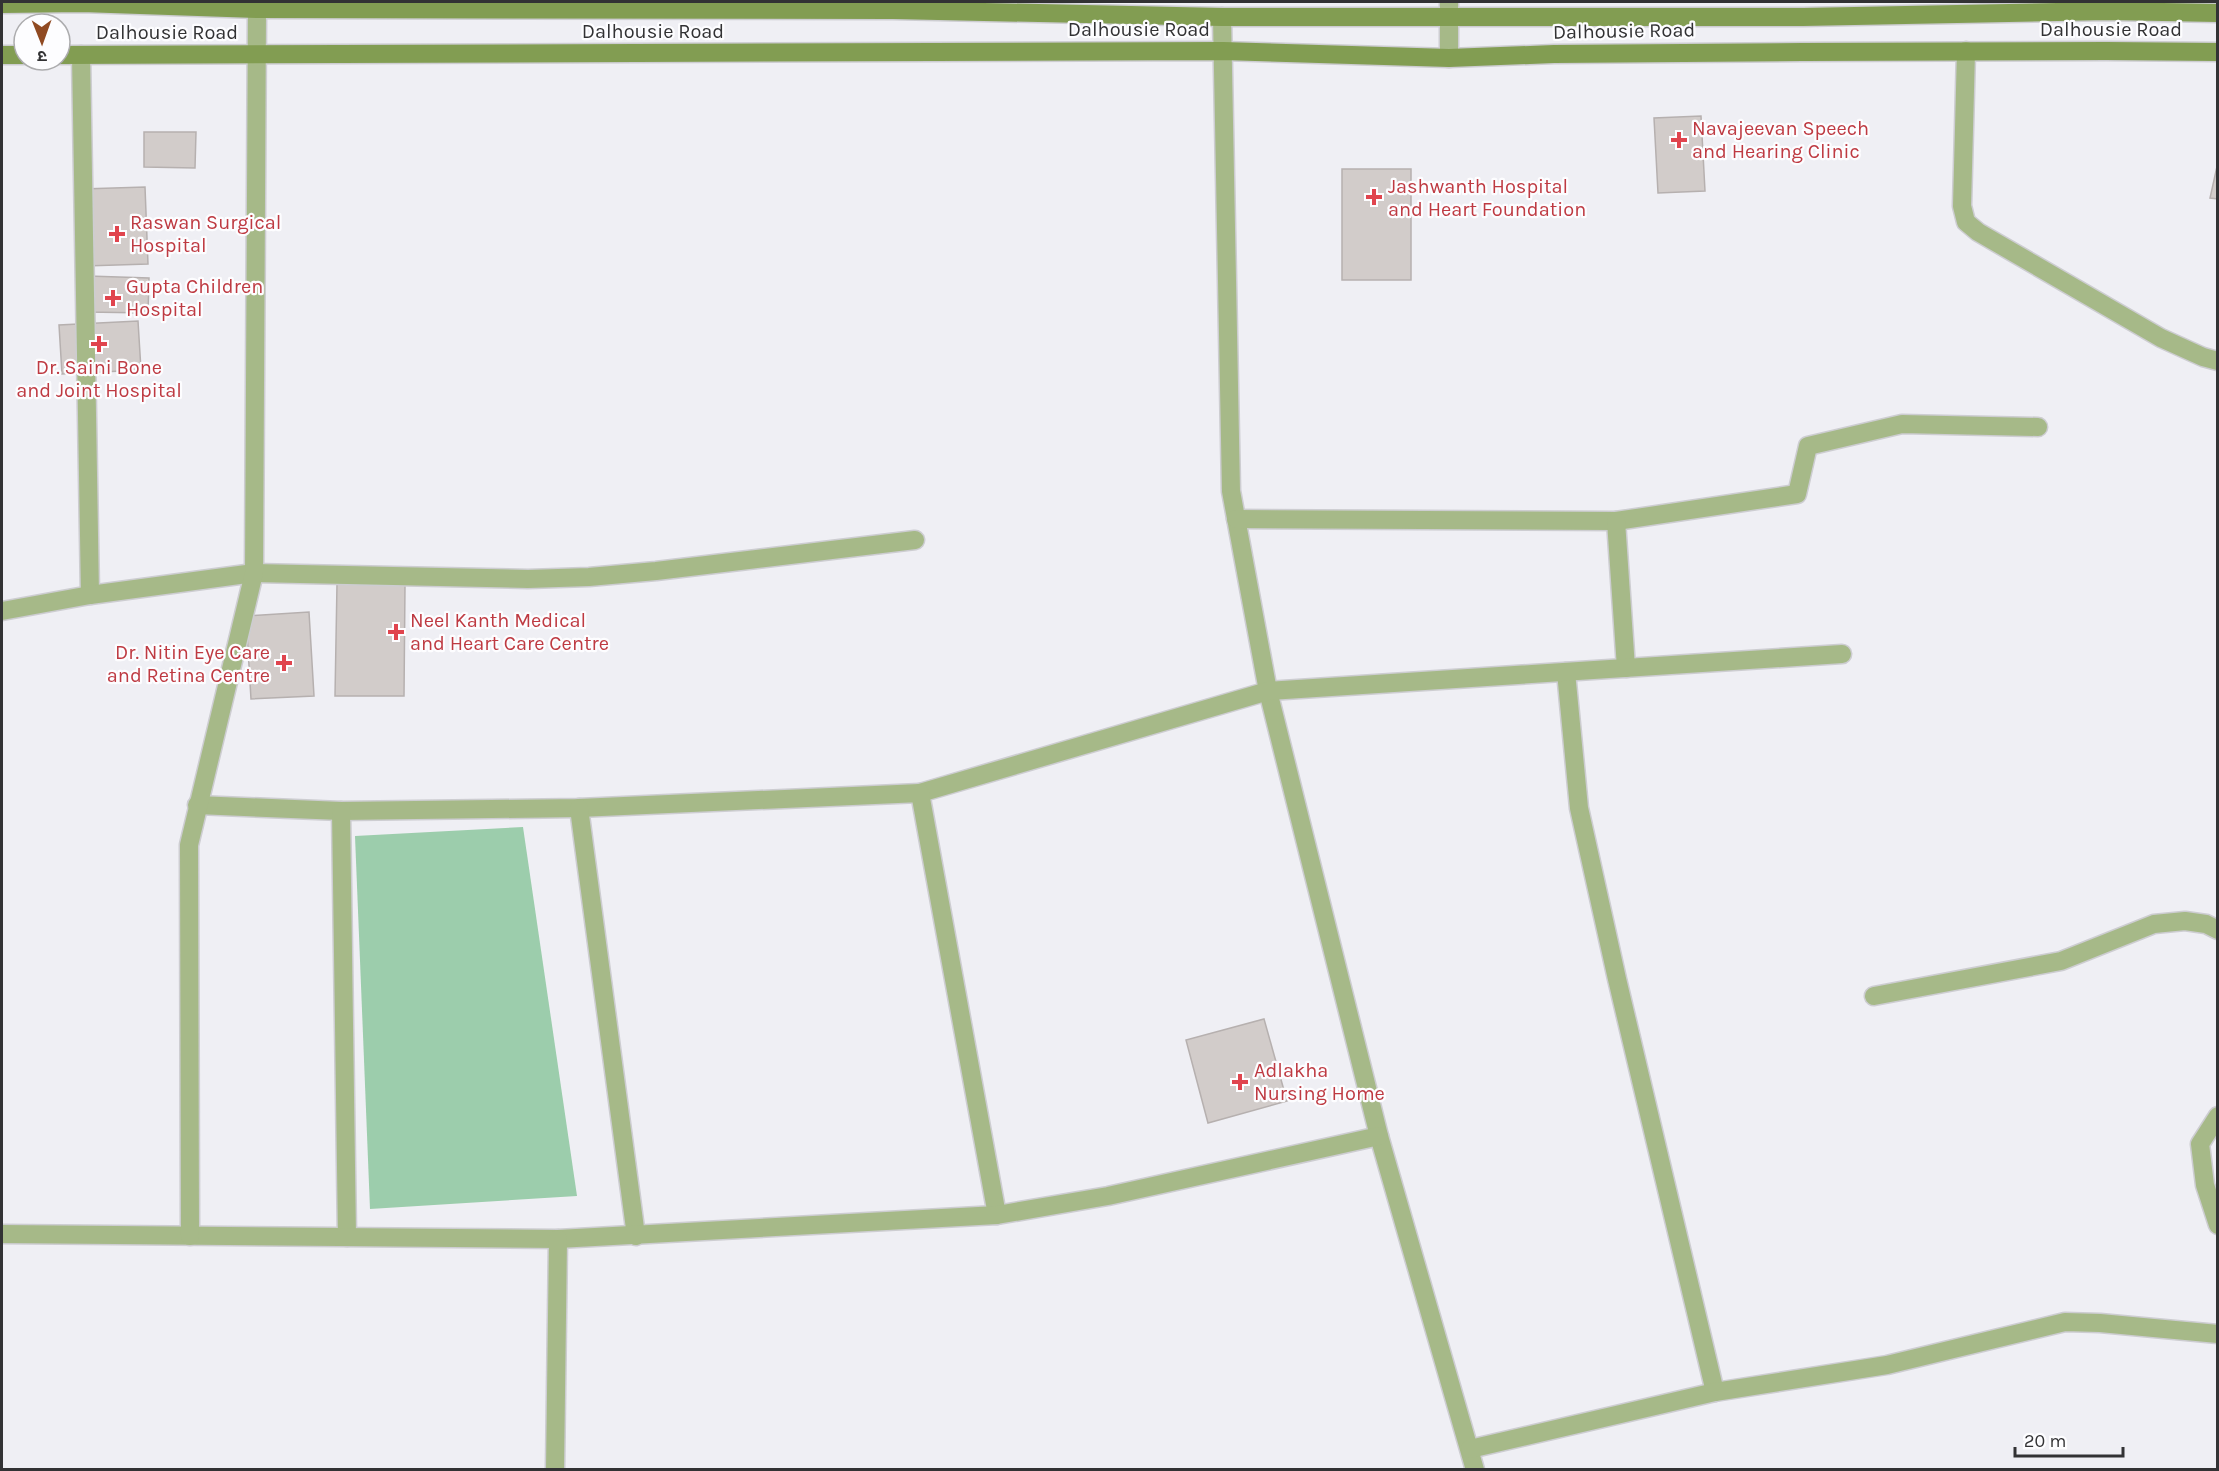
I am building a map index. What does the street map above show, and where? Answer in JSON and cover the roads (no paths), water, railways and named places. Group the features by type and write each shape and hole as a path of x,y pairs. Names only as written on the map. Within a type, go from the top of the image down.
{"street":[{"name":"Dalhousie Road","path":"2,4 82,3 257,9 892,10 1222,17 1449,9 1803,17 2108,11 2217,13"},
{"path":"190,1236 189,845 254,573 257,9"},
{"path":"1449,9 1449,58"},
{"path":"1222,17 1231,491 1268,691 1378,1136 1475,1470"},
{"name":"Dalhousie Road","path":"72,55 1223,51 1449,58 1554,54 2217,52"},
{"path":"1966,51 1962,206 1966,222 1978,232 2161,338 2217,361"},
{"path":"81,55 90,595"},
{"path":"1236,519 1616,521 1797,494 1808,446 1902,424 2038,427"},
{"path":"1616,521 1626,668"},
{"path":"2,611 90,595 254,573 528,579 589,577 915,540"},
{"path":"197,805 341,811 579,808 920,793 1268,691 1842,654"},
{"path":"1566,672 1579,808 1715,1392"},
{"path":"920,793 996,1215"},
{"path":"579,808 636,1236"},
{"path":"341,811 347,1237"},
{"path":"1874,996 2061,961 2154,924 2185,921 2206,924 2217,930"},
{"path":"2217,1116 2200,1144 2205,1185 2217,1225"},
{"path":"2,1234 558,1239 996,1215 1108,1196 1378,1136"},
{"path":"555,1470 558,1239"},
{"path":"1470,1449 1715,1392 1887,1365 2065,1322 2217,1334"}],"place":[{"name":"Navajeevan Speech and Hearing Clinic","path":"1679,140"},
{"name":"Jashwanth Hospital and Heart Foundation","path":"1374,197"},
{"name":"Raswan Surgical Hospital","path":"117,234"},
{"name":"Gupta Children Hospital","path":"113,298"},
{"name":"Dr. Saini Bone and Joint Hospital","path":"99,344"},
{"name":"Neel Kanth Medical and Heart Care Centre","path":"396,632"},
{"name":"Dr. Nitin Eye Care and Retina Centre","path":"284,663"},
{"name":"Adlakha Nursing Home","path":"1240,1082"}]}
